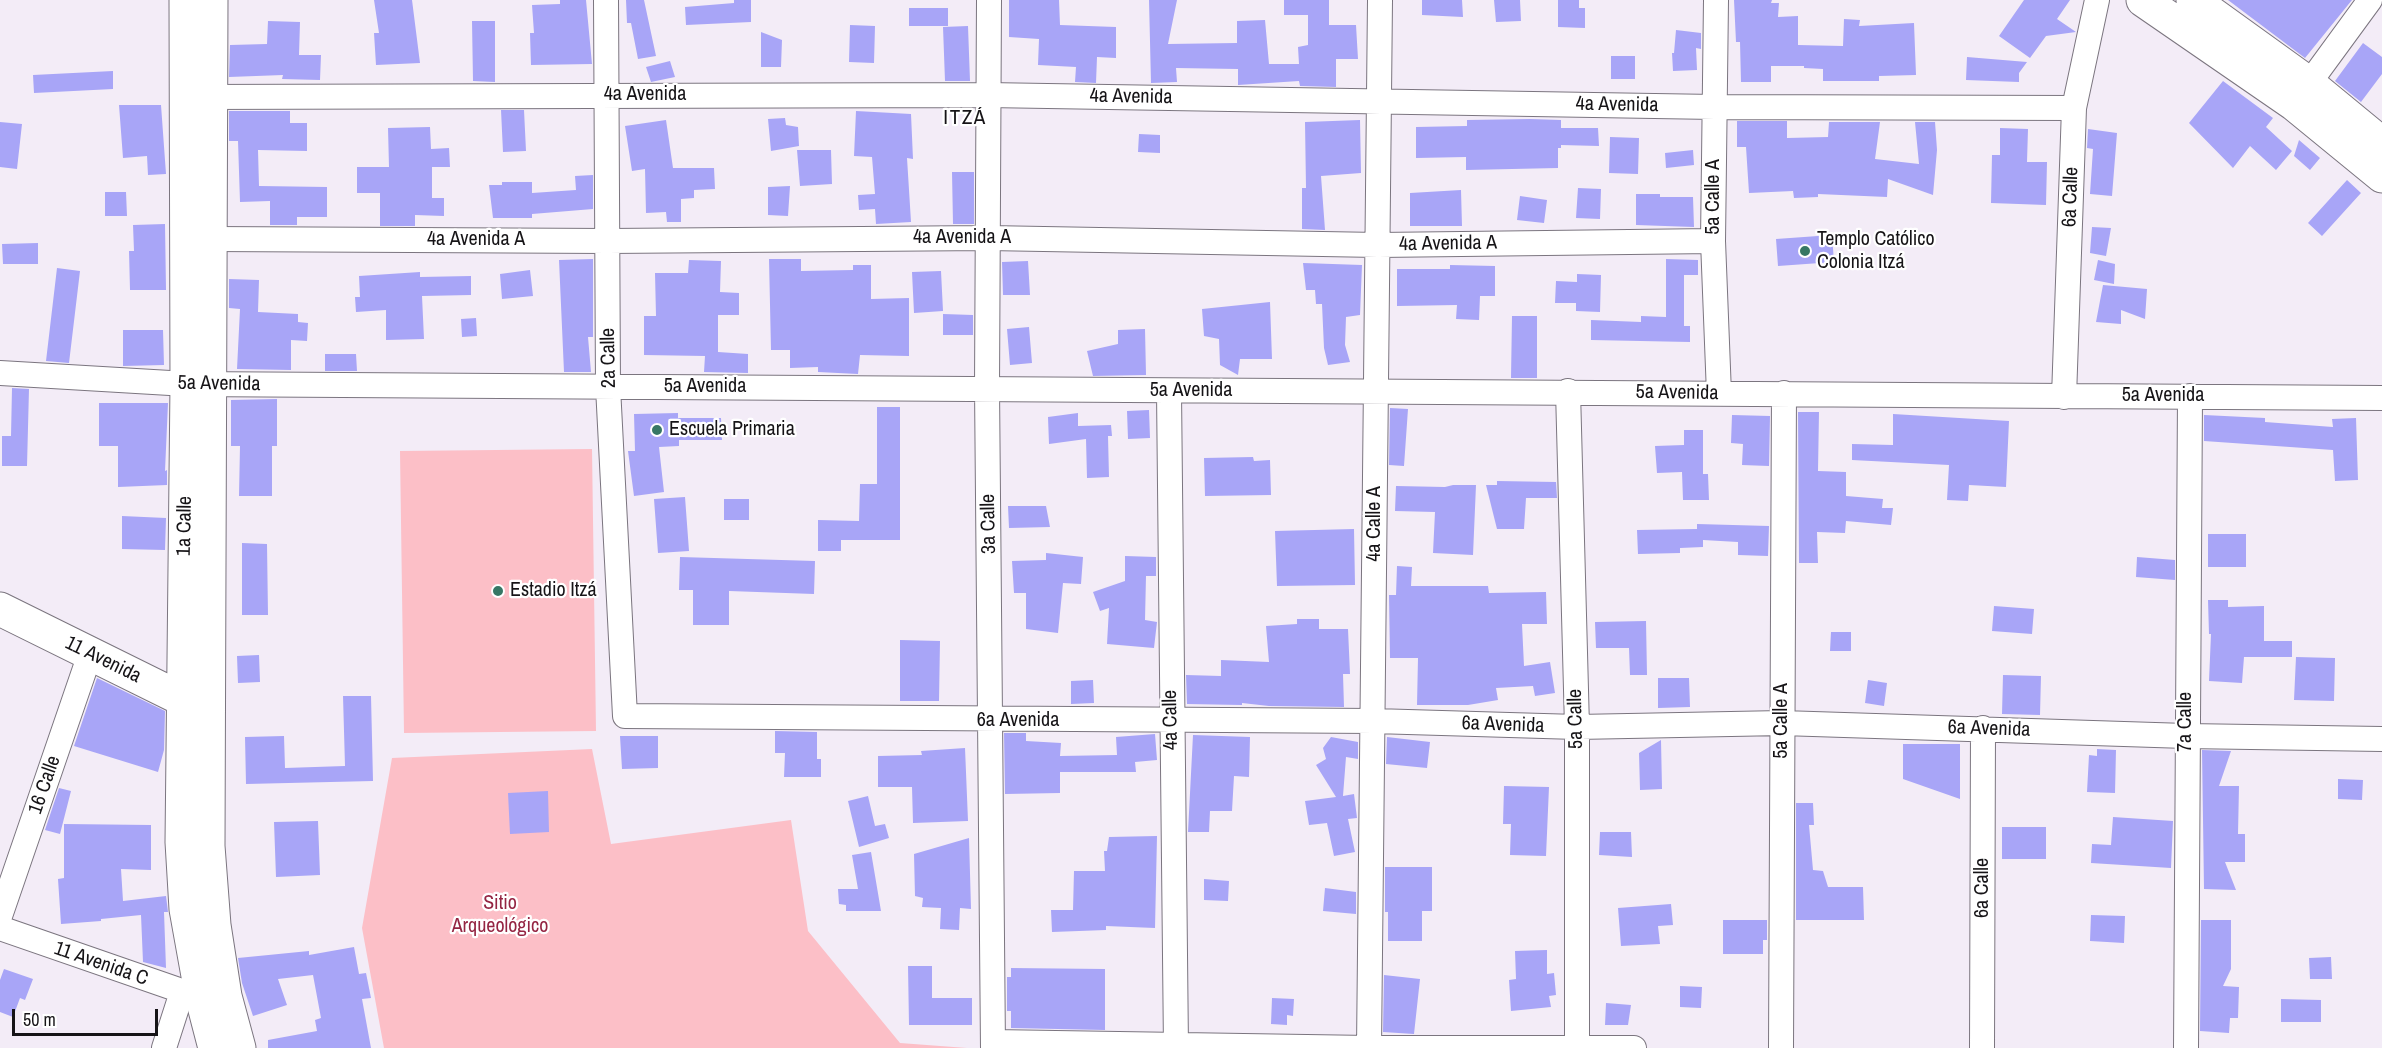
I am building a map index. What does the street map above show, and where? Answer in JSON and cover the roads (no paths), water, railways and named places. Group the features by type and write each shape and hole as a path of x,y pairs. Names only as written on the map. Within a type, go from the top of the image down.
{"main road":[{"name":"1a Calle","path":"186,0 199,97 211,238 199,384"},
{"name":"1a Calle","path":"211,0 199,97 196,700 182,843 192,995 226,1045"},
{"path":"2143,0 2382,144"},
{"path":"2193,0 2301,94 2382,176"},
{"name":"11 Avenida","path":"0,609 90,654 196,700"},
{"name":"1a Calle","path":"196,700 214,925 225,996 226,1045"}],"street":[{"name":"2a Calle","path":"606,0 608,387 625,716"},
{"name":"3a Calle","path":"989,0 987,387 993,1045"},
{"name":"4a Calle A","path":"1369,1048 1380,0"},
{"name":"5a Calle A","path":"1716,0 1713,241 1719,394"},
{"name":"6a Calle","path":"2064,397 2074,108 2097,0"},
{"path":"2301,94 2370,0"},
{"name":"4a Avenida","path":"199,97 987,94 1715,106 2074,108"},
{"name":"4a Avenida A","path":"211,238 608,241 988,238 1378,245 1713,241"},
{"name":"5a Avenida","path":"0,373 199,384 987,387 1169,392 1376,390 2382,398"},
{"name":"5a Calle","path":"1568,391 1577,727 1577,1048"},
{"name":"4a Calle","path":"1169,392 1176,1047"},
{"name":"5a Calle A","path":"1780,1048 1784,393"},
{"name":"7a Calle","path":"2186,1048 2186,736 2190,396"},
{"name":"16 Calle","path":"0,916 90,654"},
{"name":"6a Avenida","path":"625,716 991,721 1374,721 1577,727 1782,723 2186,736 2382,739"},
{"name":"6a Calle","path":"1982,1048 1983,728"},
{"name":"11 Avenida C","path":"0,928 192,995"},
{"path":"164,1048 192,995"},
{"path":"993,1045 1634,1048"}],"place":[{"name":"Templo Católico Colonia Itzá","path":"1805,251"},
{"name":"Escuela Primaria","path":"657,430"},
{"name":"Estadio Itzá","path":"498,591"}],"district":[{"name":"ITZÁ","path":"965,118"}],"park label":[{"name":"Sitio Arqueológico","path":"500,916"}]}
